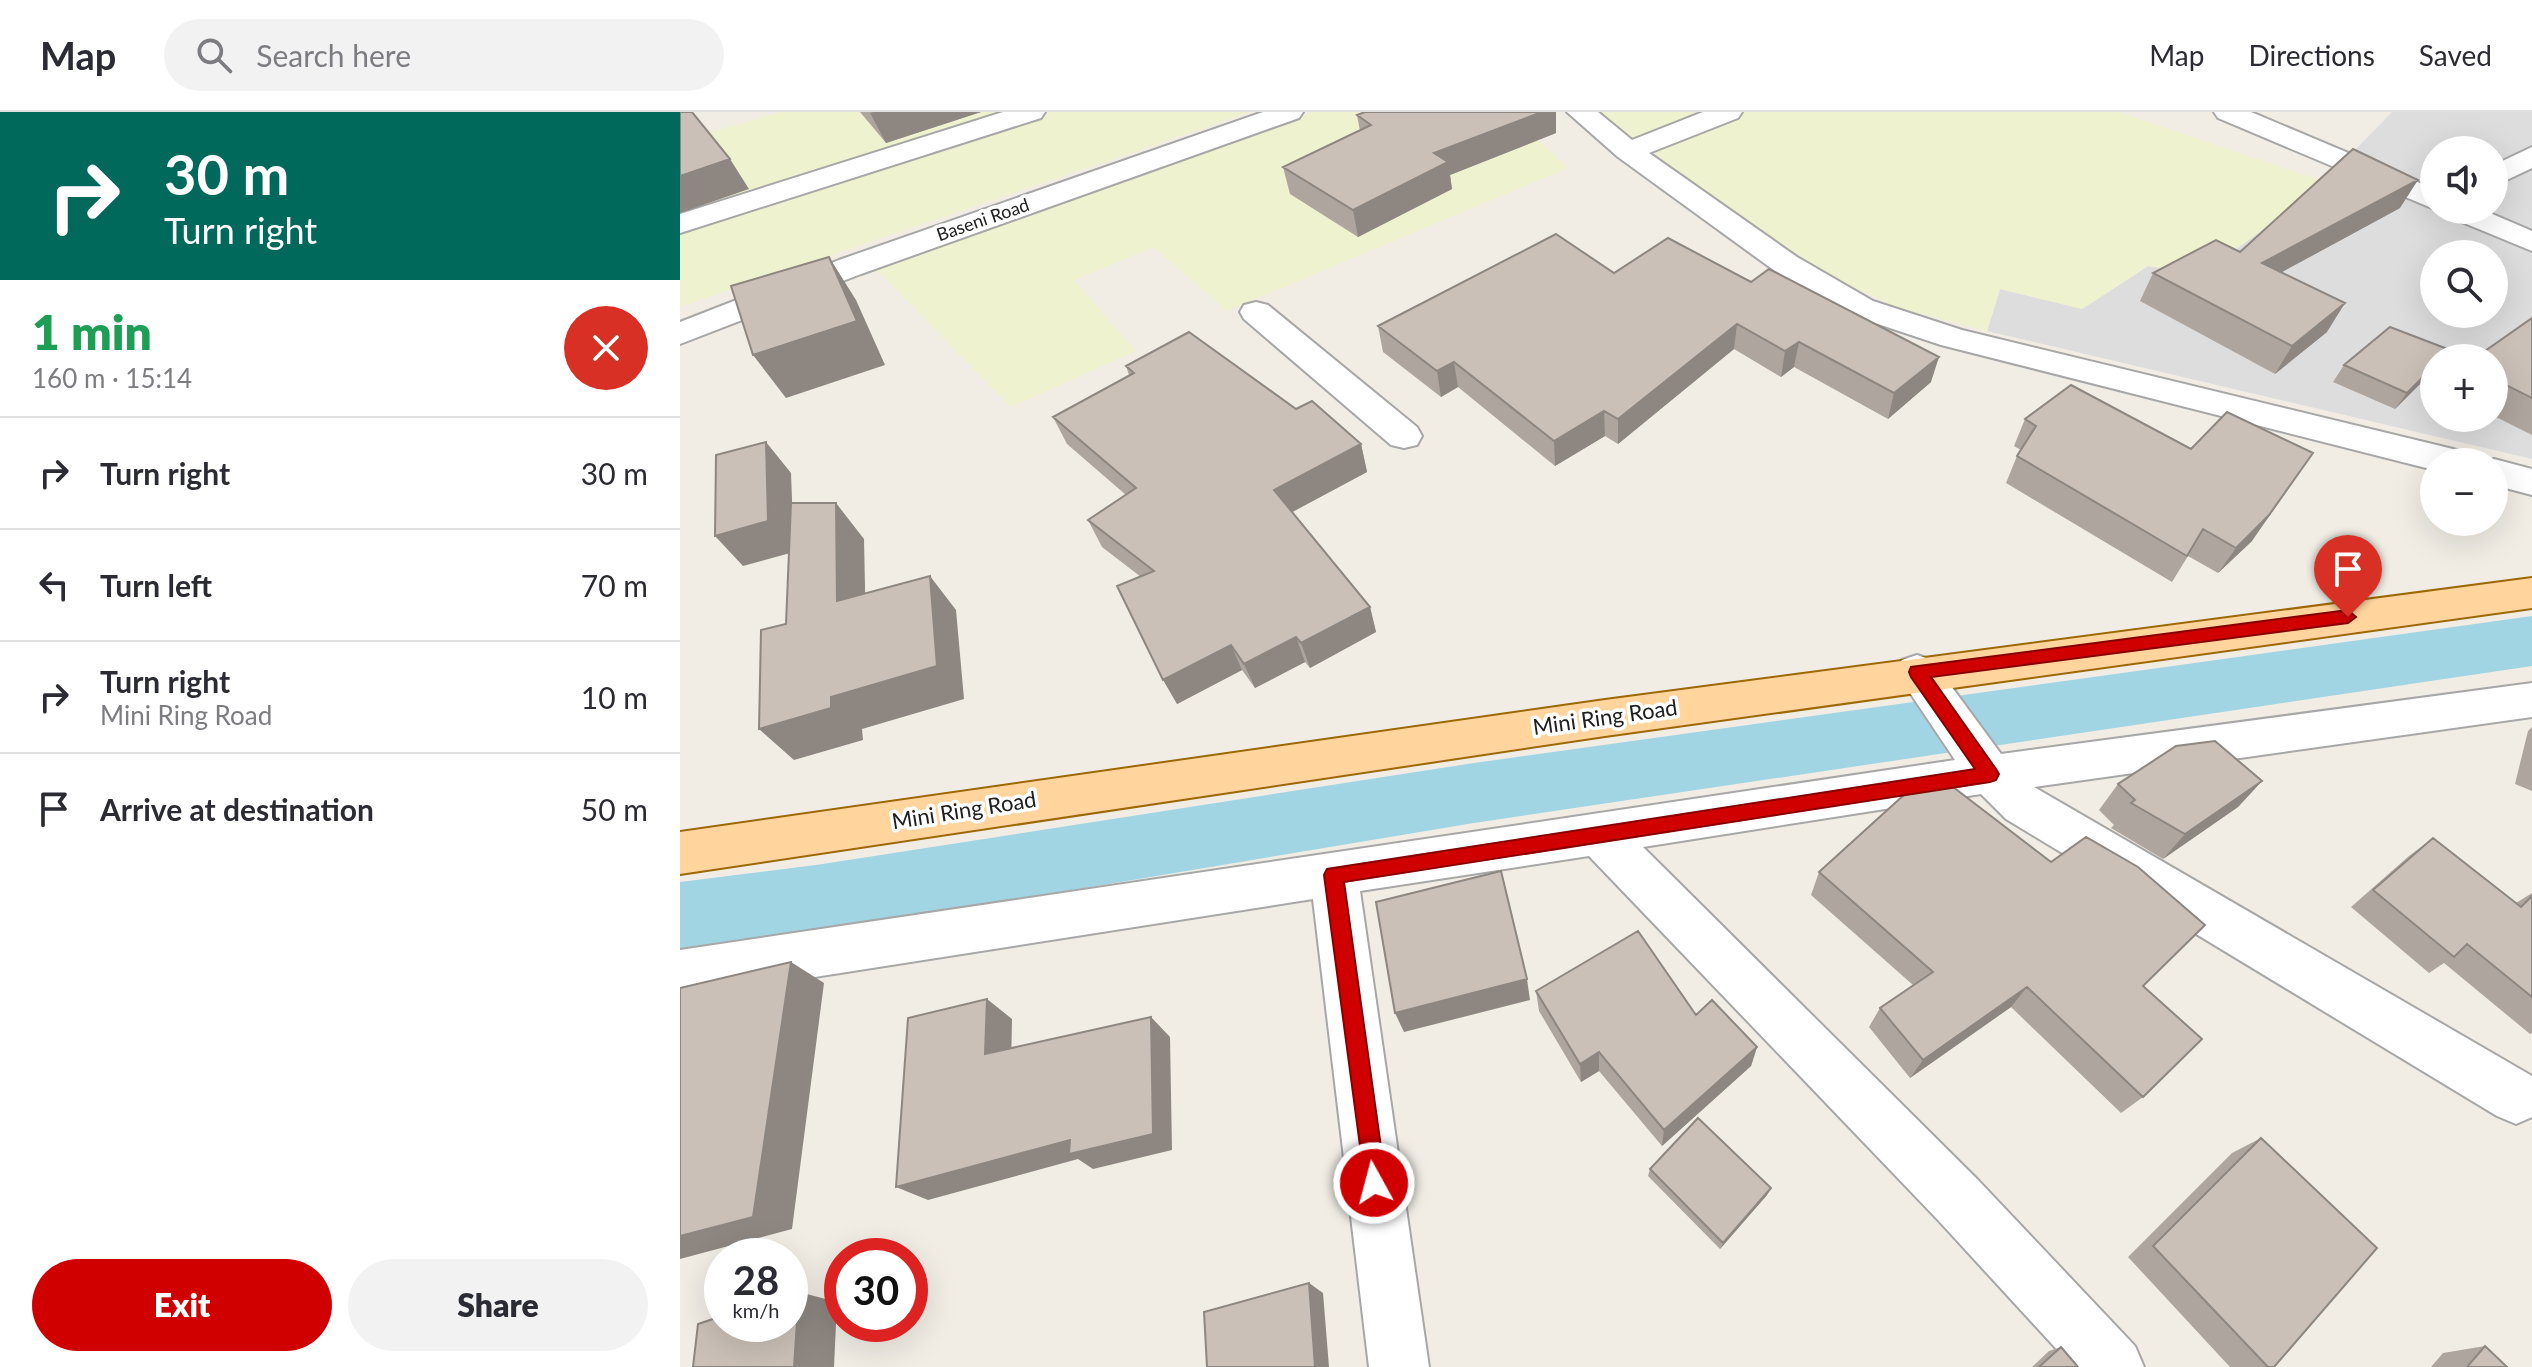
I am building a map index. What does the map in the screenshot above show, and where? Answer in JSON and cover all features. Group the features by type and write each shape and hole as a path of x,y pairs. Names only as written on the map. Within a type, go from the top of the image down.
{"main road":[{"name":"Mini Ring Road","path":"680,853 1152,781 1925,683 2532,593"}],"street":[{"path":"680,224 1031,112"},
{"name":"Baseni Road","path":"680,334 850,267 1289,112"},
{"path":"1581,112 1628,151 1786,264 1862,308 1953,338 2420,454"},
{"path":"1628,151 1728,112"},
{"path":"2239,114 2420,194"},
{"path":"2508,169 2532,156"},
{"path":"2490,224 2532,242"},
{"path":"1256,312 1404,436"},
{"path":"2508,476 2532,482"},
{"path":"1925,683 1983,764 2022,805 2516,1097"},
{"path":"680,974 1600,835 1983,764 2532,700"},
{"path":"1600,835 1958,1200 2114,1367"},
{"path":"1334,875 1399,1367"}],"shaded area":[{"path":"2392,112 2532,112 2532,459 2508,453 2508,448 2485,448 1987,331 2000,289 2082,309 2148,266 2201,273 2329,183 2349,156"}],"green space":[{"path":"780,112 1251,112 680,307 680,141"},
{"path":"1313,112 1508,112 1568,168 1227,311 1154,247 1074,280 1136,351 1011,407 873,266"},
{"path":"1596,112 2119,112 2329,183 2201,274 2148,266 2082,309 2000,289 1987,331 1896,307 1836,279 1778,244 1630,140"}],"building":[{"path":"680,112 692,112 730,159 680,176"},
{"path":"1365,112 1542,112 1434,153 1448,162 1353,210 1283,167 1371,125 1357,115"},
{"path":"2353,149 2418,180 2262,263 2345,303 2292,346 2153,273 2216,240 2240,252"},
{"path":"1556,234 1614,273 1668,238 1751,282 1769,269 1939,357 1894,393 1799,342 1785,351 1737,324 1618,419 1604,411 1554,441 1454,362 1437,371 1378,326"},
{"path":"829,257 857,321 753,355 731,286"},
{"path":"2532,318 2532,398 2508,386 2508,344 2495,344"},
{"path":"2390,327 2434,344 2420,344 2420,380 2407,393 2344,365"},
{"path":"1189,332 1296,409 1312,401 1361,444 1274,490 1370,607 1301,643 1296,637 1244,664 1231,645 1163,680 1117,586 1154,571 1088,520 1136,488 1053,417 1134,373 1126,366"},
{"path":"2071,385 2191,449 2227,412 2313,453 2269,515 2236,548 2203,529 2187,556 2017,456 2036,426 2025,419"},
{"path":"766,442 768,521 715,536 716,455"},
{"path":"791,503 836,503 837,601 930,576 937,666 831,697 831,708 759,729 761,630 786,624"},
{"path":"2215,741 2262,781 2185,834 2131,803 2135,800 2118,784 2176,746"},
{"path":"1944,780 2051,862 2086,837 2138,867 2205,925 2143,986 2202,1039 2143,1097 2027,987 1923,1060 1880,1008 1933,972 1819,872 1916,784"},
{"path":"2433,838 2521,907 2532,896 2532,997 2467,944 2454,957 2373,890"},
{"path":"1501,871 1527,979 1395,1013 1376,902"},
{"path":"1638,931 1696,1015 1712,1000 1757,1047 1664,1130 1599,1052 1580,1064 1536,991"},
{"path":"791,962 753,1217 680,1236 680,988"},
{"path":"987,999 985,1054 1151,1017 1153,1134 1069,1154 1070,1140 896,1187 908,1018"},
{"path":"1698,1118 1771,1188 1723,1243 1650,1169"},
{"path":"2261,1138 2377,1248 2274,1367 2268,1367 2153,1246"},
{"path":"1309,1283 1315,1367 1207,1367 1204,1312"},
{"path":"704,1322 704,1342 796,1342 794,1367 693,1367 698,1324"},
{"path":"2485,1346 2507,1367 2467,1367"},
{"path":"2061,1347 2078,1367 2039,1367"}],"waterway":[{"path":"680,917 816,899 1474,793 2532,641"}],"route":[{"path":"1374,1183 1334,875 1990,774 1917,672 2348,617"}]}
